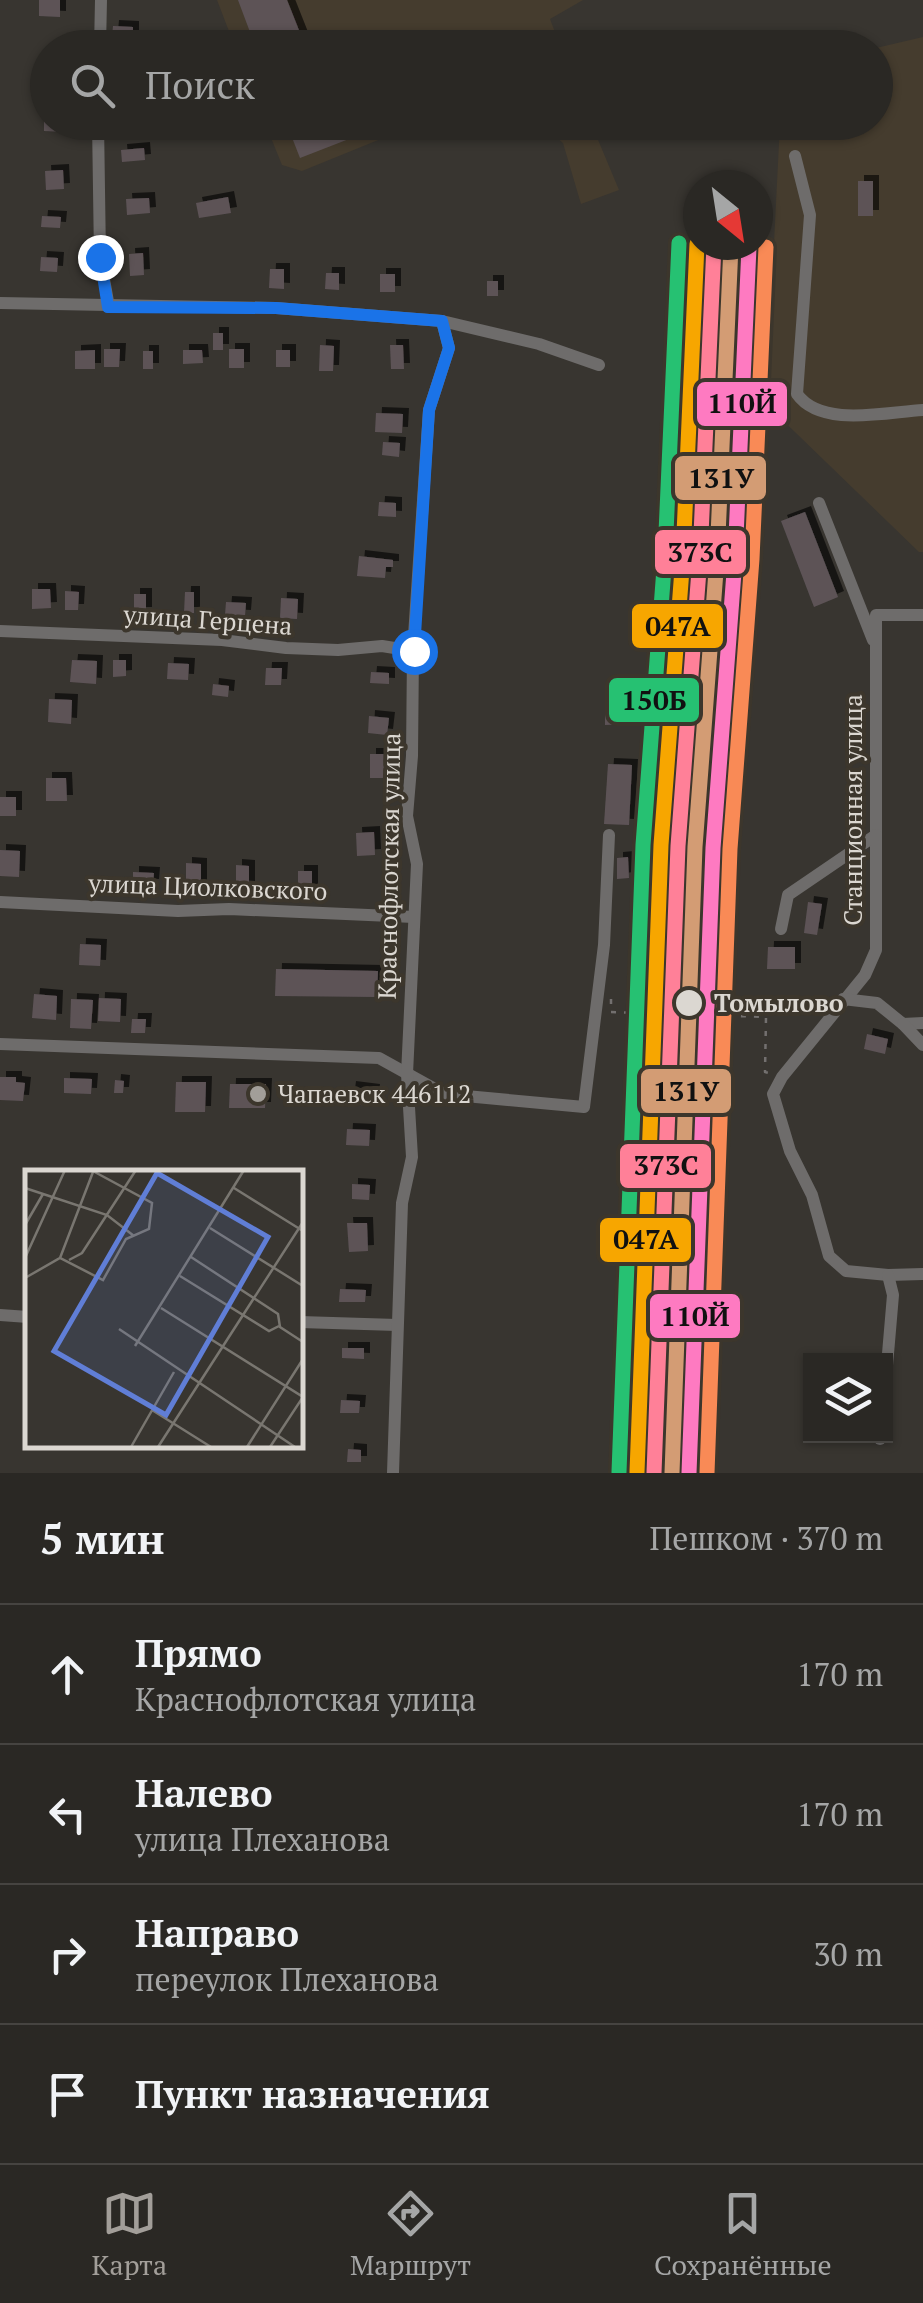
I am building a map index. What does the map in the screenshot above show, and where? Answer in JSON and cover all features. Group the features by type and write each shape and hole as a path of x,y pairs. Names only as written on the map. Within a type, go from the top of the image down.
{"street":[{"path":"100,30 101,0"},
{"path":"98,140 100,257 108,307"},
{"path":"795,156 810,215 796,394 819,412 923,410"},
{"path":"0,303 276,308 442,321 539,344 599,365"},
{"name":"Краснофлотская улица","path":"393,1473 402,1202 412,1157 407,1074 417,864 407,816 414,651 429,410 449,348 442,321"},
{"path":"819,503 876,647"},
{"name":"Станционная улица","path":"866,975 876,950 876,615 923,616"},
{"name":"улица Герцена","path":"0,632 222,640 338,650 382,646 414,651"},
{"path":"0,1044 379,1058 444,1094 584,1106 604,946 609,835"},
{"path":"781,930 788,896 876,835"},
{"name":"улица Циолковского","path":"0,902 414,917"},
{"path":"923,1045 877,1003 866,975 782,1077 773,1094 790,1151 812,1195 829,1256 846,1271 888,1276 923,1274"},
{"path":"843,999 877,1003"},
{"path":"903,1024 923,1023"},
{"path":"888,1276 893,1296 888,1353"},
{"path":"0,1315 25,1317"},
{"path":"302,1322 398,1325"}],"path":[{"path":"611,1012 766,1016 765,1072"},
{"path":"680,1014 680,1061"}],"shaded area":[{"path":"217,0 583,0 550,19 554,30 228,30"},
{"path":"923,37 923,552 766,404 779,140 893,140 893,44"},
{"path":"272,140 378,140 302,171 282,165"},
{"path":"560,140 598,140 619,190 581,204"}],"building":[{"path":"39,0 60,0 60,17 39,16"},
{"path":"238,0 287,0 299,30 249,30"},
{"path":"113,26 133,27 133,30 113,30"},
{"path":"293,140 346,140 300,158"},
{"path":"144,148 145,160 122,162 121,150"},
{"path":"63,170 64,189 46,190 45,171"},
{"path":"858,181 873,181 873,216 858,216"},
{"path":"228,197 231,213 199,218 196,203"},
{"path":"149,198 150,213 127,215 126,199"},
{"path":"42,216 61,217 60,228 41,227"},
{"path":"143,253 144,275 130,276 129,254"},
{"path":"41,257 58,258 57,272 40,271"},
{"path":"270,269 284,269 284,289 269,288"},
{"path":"326,273 339,273 339,290 325,289"},
{"path":"380,274 395,274 395,292 380,292"},
{"path":"487,281 498,281 498,296 487,296"},
{"path":"213,333 223,333 223,350 213,350"},
{"path":"320,345 334,346 333,371 319,371"},
{"path":"390,345 403,345 404,369 391,369"},
{"path":"104,349 120,349 119,367 104,367"},
{"path":"229,349 244,349 244,368 229,368"},
{"path":"95,350 95,369 75,369 75,351"},
{"path":"183,350 202,350 203,363 183,364"},
{"path":"276,350 290,350 290,367 276,367"},
{"path":"143,351 153,351 153,369 143,369"},
{"path":"376,413 403,414 402,433 375,432"},
{"path":"383,442 400,443 399,457 382,455"},
{"path":"379,502 396,503 396,517 378,516"},
{"path":"805,512 838,597 814,607 781,521"},
{"path":"359,556 393,560 393,567 386,567 385,578 357,576"},
{"path":"32,589 50,589 51,608 32,609"},
{"path":"65,591 79,592 78,610 65,610"},
{"path":"185,592 194,592 194,613 184,613"},
{"path":"134,594 146,594 146,613 134,613"},
{"path":"281,598 298,599 297,619 280,618"},
{"path":"226,602 246,603 245,616 225,615"},
{"path":"72,660 97,661 96,684 70,682"},
{"path":"113,660 126,660 126,676 113,677"},
{"path":"168,663 189,664 188,680 167,679"},
{"path":"266,668 282,668 281,685 265,685"},
{"path":"371,672 389,673 389,684 370,683"},
{"path":"213,684 229,686 228,697 212,695"},
{"path":"49,699 72,700 71,724 48,722"},
{"path":"627,702 628,724 605,725 605,703"},
{"path":"369,716 389,718 387,735 368,733"},
{"path":"370,754 388,754 388,778 370,778"},
{"path":"608,764 632,765 629,825 604,824"},
{"path":"46,778 66,778 67,801 46,801"},
{"path":"0,797 16,797 16,816 0,816"},
{"path":"374,832 375,855 357,856 356,833"},
{"path":"0,850 20,851 19,877 0,876"},
{"path":"628,857 629,878 617,879 617,858"},
{"path":"186,863 201,864 201,886 186,885"},
{"path":"236,865 249,866 249,887 236,886"},
{"path":"298,871 312,871 312,891 298,891"},
{"path":"133,872 154,873 153,885 133,884"},
{"path":"808,902 822,904 817,935 804,933"},
{"path":"80,944 101,945 100,966 79,965"},
{"path":"768,947 795,947 795,969 767,969"},
{"path":"276,969 378,971 377,997 275,996"},
{"path":"34,994 57,996 56,1020 32,1018"},
{"path":"99,998 121,999 120,1022 98,1021"},
{"path":"71,999 93,1000 91,1029 70,1028"},
{"path":"132,1019 146,1019 145,1033 131,1033"},
{"path":"867,1034 888,1039 885,1054 864,1049"},
{"path":"0,1077 16,1077 16,1082 25,1083 23,1101 0,1100"},
{"path":"64,1078 92,1079 91,1094 64,1093"},
{"path":"115,1080 124,1081 123,1093 114,1093"},
{"path":"176,1082 206,1082 205,1112 175,1112"},
{"path":"230,1084 266,1084 265,1108 229,1108"},
{"path":"350,1087 374,1090 372,1106 348,1104"},
{"path":"347,1129 370,1130 369,1146 346,1145"},
{"path":"352,1184 370,1185 369,1200 352,1199"},
{"path":"347,1223 367,1223 368,1251 349,1252"},
{"path":"340,1289 366,1290 365,1302 339,1302"},
{"path":"342,1348 364,1348 364,1359 342,1358"},
{"path":"341,1400 360,1401 359,1413 340,1413"},
{"path":"348,1449 361,1450 361,1462 347,1462"}],"transit line":[{"name":"150Б","path":"619,1472 643,845 665,555 679,243"},
{"name":"047А","path":"637,1472 661,845 683,556 696,260"},
{"name":"373C","path":"654,1473 678,846 700,557 713,260"},
{"name":"131У","path":"672,1473 695,847 717,558 730,260"},
{"name":"110Й","path":"689,1473 713,848 735,559 748,260"},
{"path":"707,1473 730,849 752,559 765,260"}],"place":[{"name":"Томылово","path":"689,1003"},
{"name":"Чапаевск 446112","path":"258,1094"}],"route":[{"path":"100,257 108,307 276,308 442,321 449,348 429,410 414,651"}]}
